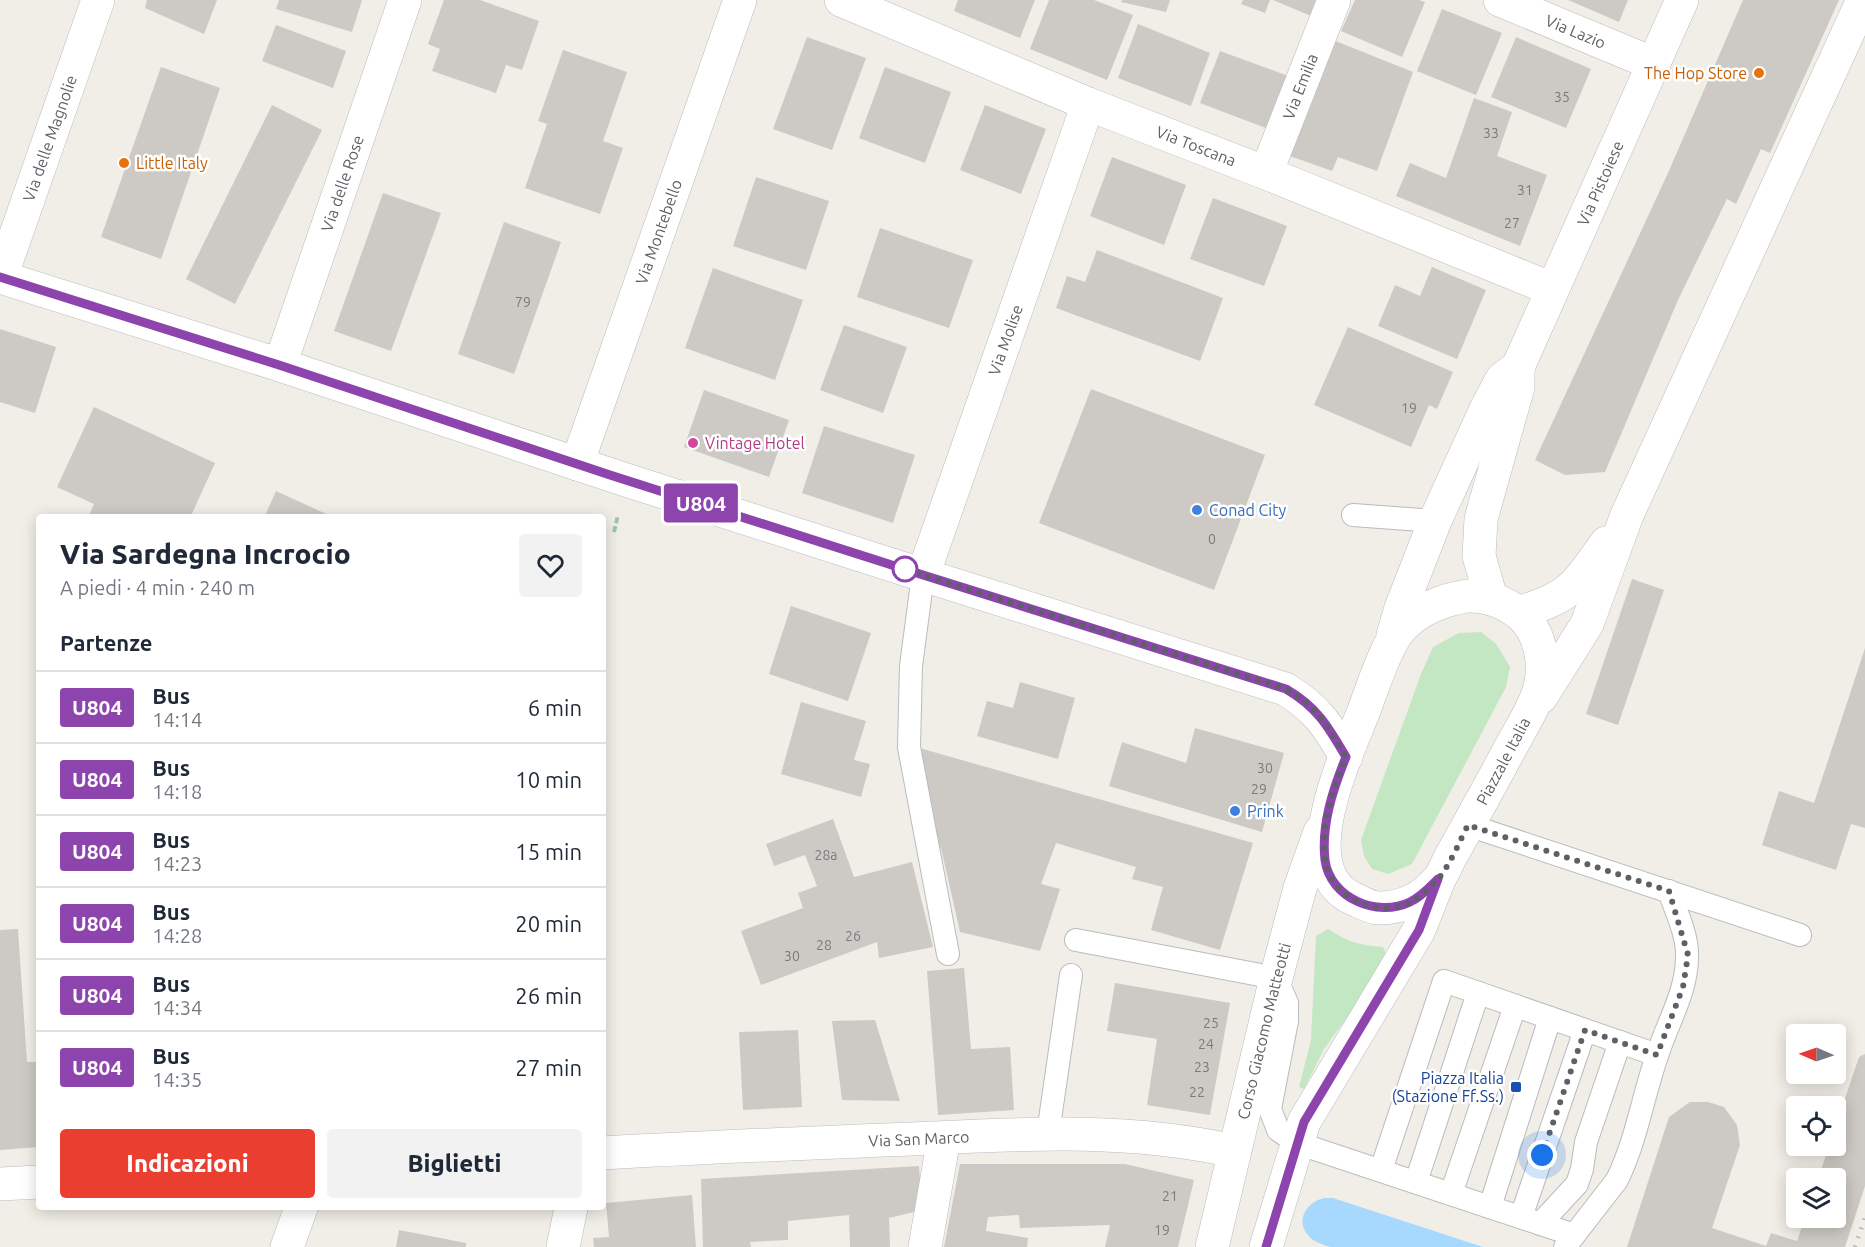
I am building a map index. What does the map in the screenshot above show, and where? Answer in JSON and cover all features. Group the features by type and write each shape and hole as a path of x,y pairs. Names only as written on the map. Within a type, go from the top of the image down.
{"main road":[{"name":"Via delle Magnolie","path":"0,277 98,0"},
{"name":"Via delle Rose","path":"279,365 405,0"},
{"name":"Via Montebello","path":"577,464 740,0"},
{"name":"Via Toscana","path":"841,0 1088,104 1266,173 1552,289"},
{"name":"Via Emilia","path":"1266,173 1334,0"},
{"name":"Via Lazio","path":"1500,0 1654,64"},
{"name":"Via Pistoiese","path":"1505,606 1479,556 1481,519 1518,387 1518,366 1682,0"},
{"path":"1528,716 1587,624 1627,515 1863,0"},
{"name":"Via Molise","path":"923,575 1088,104"},
{"path":"0,277 279,365 923,575 1286,689 1304,699 1326,723 1346,757"},
{"name":"Via Pistoiese","path":"1391,643 1401,608 1435,522 1486,409 1502,380 1518,366"},
{"path":"1505,606 1557,597 1575,584 1627,515"},
{"path":"1435,522 1463,531 1469,537 1479,556"},
{"name":"Piazzale Italia","path":"1479,596 1505,606 1529,623 1542,658 1540,687 1528,716 1438,879 1412,902 1398,907 1376,908 1349,897 1339,890 1330,877 1325,861 1326,817 1346,757 1391,643 1401,628 1416,615 1447,599 1479,596"},
{"name":"Corso Giacomo Matteotti","path":"1212,1247 1276,978 1300,888 1326,817"},
{"path":"1269,1245 1297,1143 1313,1106 1419,930 1438,879"},
{"name":"Via San Marco","path":"606,1153 1048,1133 1134,1135 1191,1141 1233,1151"},
{"path":"925,1247 944,1138"},
{"path":"0,1184 36,1182"},
{"path":"287,1247 300,1210"},
{"path":"563,1247 571,1210"}],"lane":[{"path":"1353,515 1435,522"},
{"path":"923,575 911,666 909,747 948,954"},
{"path":"1468,825 1800,935"},
{"path":"1076,940 1276,978 1287,1004 1287,1021 1270,1108 1278,1130 1297,1143 1530,1221 1570,1241 1617,1180 1623,1168 1644,1107 1657,1055 1683,987 1688,955 1669,891"},
{"path":"1048,1133 1071,975"},
{"path":"1381,1170 1444,981 1657,1055"},
{"path":"1416,1182 1478,993"},
{"path":"1451,1194 1515,1006"},
{"path":"1490,1207 1550,1018"},
{"path":"1530,1221 1585,1030"},
{"path":"1530,1221 1576,1184 1582,1169 1586,1142 1620,1042"}],"green space":[{"path":"1481,632 1496,644 1510,667 1506,687 1412,864 1388,874 1372,869 1364,856 1361,840 1421,674 1433,647 1459,633"},
{"path":"1328,929 1354,942 1383,947 1389,960 1324,1049 1304,1089 1299,1087 1311,1040 1316,936"}],"water":[{"path":"1324,1198 1333,1198 1483,1247 1330,1247 1310,1237 1303,1223 1305,1212 1312,1203"}],"building":[{"path":"147,0 217,0 204,34 145,8"},
{"path":"279,0 362,0 352,32 276,9"},
{"path":"444,0 480,0 539,21 522,70 506,65 496,93 432,71 440,49 428,44"},
{"path":"958,0 1035,0 1020,38 954,11"},
{"path":"1049,0 1094,0 1133,15 1107,80 1030,49"},
{"path":"1122,0 1170,0 1166,12 1121,2"},
{"path":"1243,0 1270,0 1265,13 1241,4"},
{"path":"1273,0 1317,0 1311,16"},
{"path":"1355,0 1419,0 1425,2 1402,57 1341,31"},
{"path":"1568,0 1628,0 1619,22"},
{"path":"1743,0 1839,0 1770,153 1761,149 1736,204 1727,199 1678,300 1605,472 1565,475 1535,460 1668,173"},
{"path":"1442,9 1502,33 1476,95 1417,71"},
{"path":"1138,24 1210,53 1191,106 1118,78"},
{"path":"276,25 346,51 333,88 262,61"},
{"path":"807,37 866,58 832,150 773,129"},
{"path":"1516,37 1591,69 1566,128 1491,97"},
{"path":"1333,40 1413,72 1377,171 1338,157 1332,171 1287,155"},
{"path":"563,50 627,72 603,141 623,148 600,214 525,188 547,124 538,121"},
{"path":"1220,51 1291,77 1271,130 1200,103"},
{"path":"161,67 220,88 161,259 101,237"},
{"path":"885,67 951,92 925,163 859,138"},
{"path":"1474,98 1512,112 1497,156 1547,175 1520,246 1396,196 1410,163 1446,178"},
{"path":"272,105 322,130 235,304 186,279"},
{"path":"985,105 1046,129 1021,194 960,170"},
{"path":"1112,157 1186,185 1164,245 1090,216"},
{"path":"756,177 829,201 806,270 733,246"},
{"path":"383,193 441,213 391,351 334,331"},
{"path":"1213,198 1287,226 1264,286 1190,259"},
{"path":"504,222 561,242 514,374 458,354"},
{"path":"880,228 973,260 949,328 857,297"},
{"path":"1097,250 1223,298 1200,361 1056,308 1067,276 1085,282"},
{"path":"1432,267 1486,290 1457,359 1378,326 1395,285 1420,296"},
{"path":"713,268 803,300 775,380 685,348"},
{"path":"844,325 907,347 883,413 820,390"},
{"path":"1348,327 1453,372 1437,409 1429,405 1411,447 1314,405"},
{"path":"0,329 56,347 35,413 0,402"},
{"path":"1091,389 1265,455 1214,590 1039,523"},
{"path":"704,390 789,420 769,477 684,447"},
{"path":"94,407 215,463 192,514 90,514 94,504 57,487"},
{"path":"824,426 915,455 893,523 802,493"},
{"path":"276,491 326,514 266,514"},
{"path":"1632,579 1664,590 1618,725 1586,714"},
{"path":"791,606 871,633 848,701 769,674"},
{"path":"1865,648 1865,828 1851,824 1836,870 1762,845 1779,791 1814,803"},
{"path":"1020,682 1075,698 1058,759 977,736 987,701 1013,708"},
{"path":"801,702 866,721 854,760 870,764 861,797 781,774"},
{"path":"1195,728 1284,753 1262,832 1109,786 1122,742 1186,763"},
{"path":"916,747 1253,843 1220,950 1151,930 1163,887 1132,879 1136,867 1056,843 1041,884 1060,889 1040,951 960,932 941,848 931,842"},
{"path":"833,819 854,877 912,862 933,947 879,958 877,942 761,985 741,931 803,908 798,893 817,886 805,855 774,866 766,844"},
{"path":"18,929 27,1062 36,1062 36,1147 0,1150 0,930"},
{"path":"964,968 971,1049 1010,1047 1014,1110 938,1115 927,971"},
{"path":"1115,983 1230,1003 1210,1115 1147,1105 1157,1039 1107,1031"},
{"path":"875,1020 900,1101 842,1100 832,1021"},
{"path":"798,1030 802,1107 743,1110 739,1032"},
{"path":"1865,1054 1865,1186 1845,1247 1627,1247 1669,1117 1690,1102 1708,1102 1724,1107 1737,1125 1740,1145 1712,1228 1766,1246 1771,1233 1797,1241 1802,1228 1846,1228 1846,1168 1822,1168 1826,1156 1846,1156 1846,1096 1859,1057"},
{"path":"960,1164 1125,1164 1194,1180 1178,1247 1105,1247 1110,1225 1020,1228 1019,1215 988,1217 986,1231 1028,1238 1027,1247 944,1247"},
{"path":"919,1166 922,1210 889,1218 890,1247 850,1247 849,1215 788,1221 788,1240 750,1242 751,1247 703,1247 701,1179"},
{"path":"692,1195 696,1247 594,1247 593,1238 609,1237 606,1203"},
{"path":"399,1230 466,1243 466,1247 396,1247"}],"railway":[{"path":"1855,1247 1865,1217"}],"bus line":[{"name":"U804","path":"0,277 279,365 610,475 1286,689 1304,699 1326,723 1346,757 1326,817 1325,861 1330,877 1339,890 1349,897 1376,908 1398,907 1412,902 1438,879 1419,930 1304,1122 1266,1247"}],"place":[{"name":"The Hop Store","path":"1759,73"},
{"name":"Little Italy","path":"124,163"},
{"name":"Vintage Hotel","path":"693,443"},
{"name":"Conad City","path":"1197,510"},
{"name":"Prink","path":"1235,811"},
{"name":"Piazza Italia (Stazione Ff.Ss.)","path":"1516,1087"}],"route":[{"path":"905,569 901,568 1286,689 1304,699 1326,723 1346,757 1326,817 1325,861 1330,877 1339,890 1349,897 1376,908 1398,907 1412,902 1438,879 1468,825 1669,891 1688,955 1683,987 1657,1055 1585,1030 1542,1155"}]}
